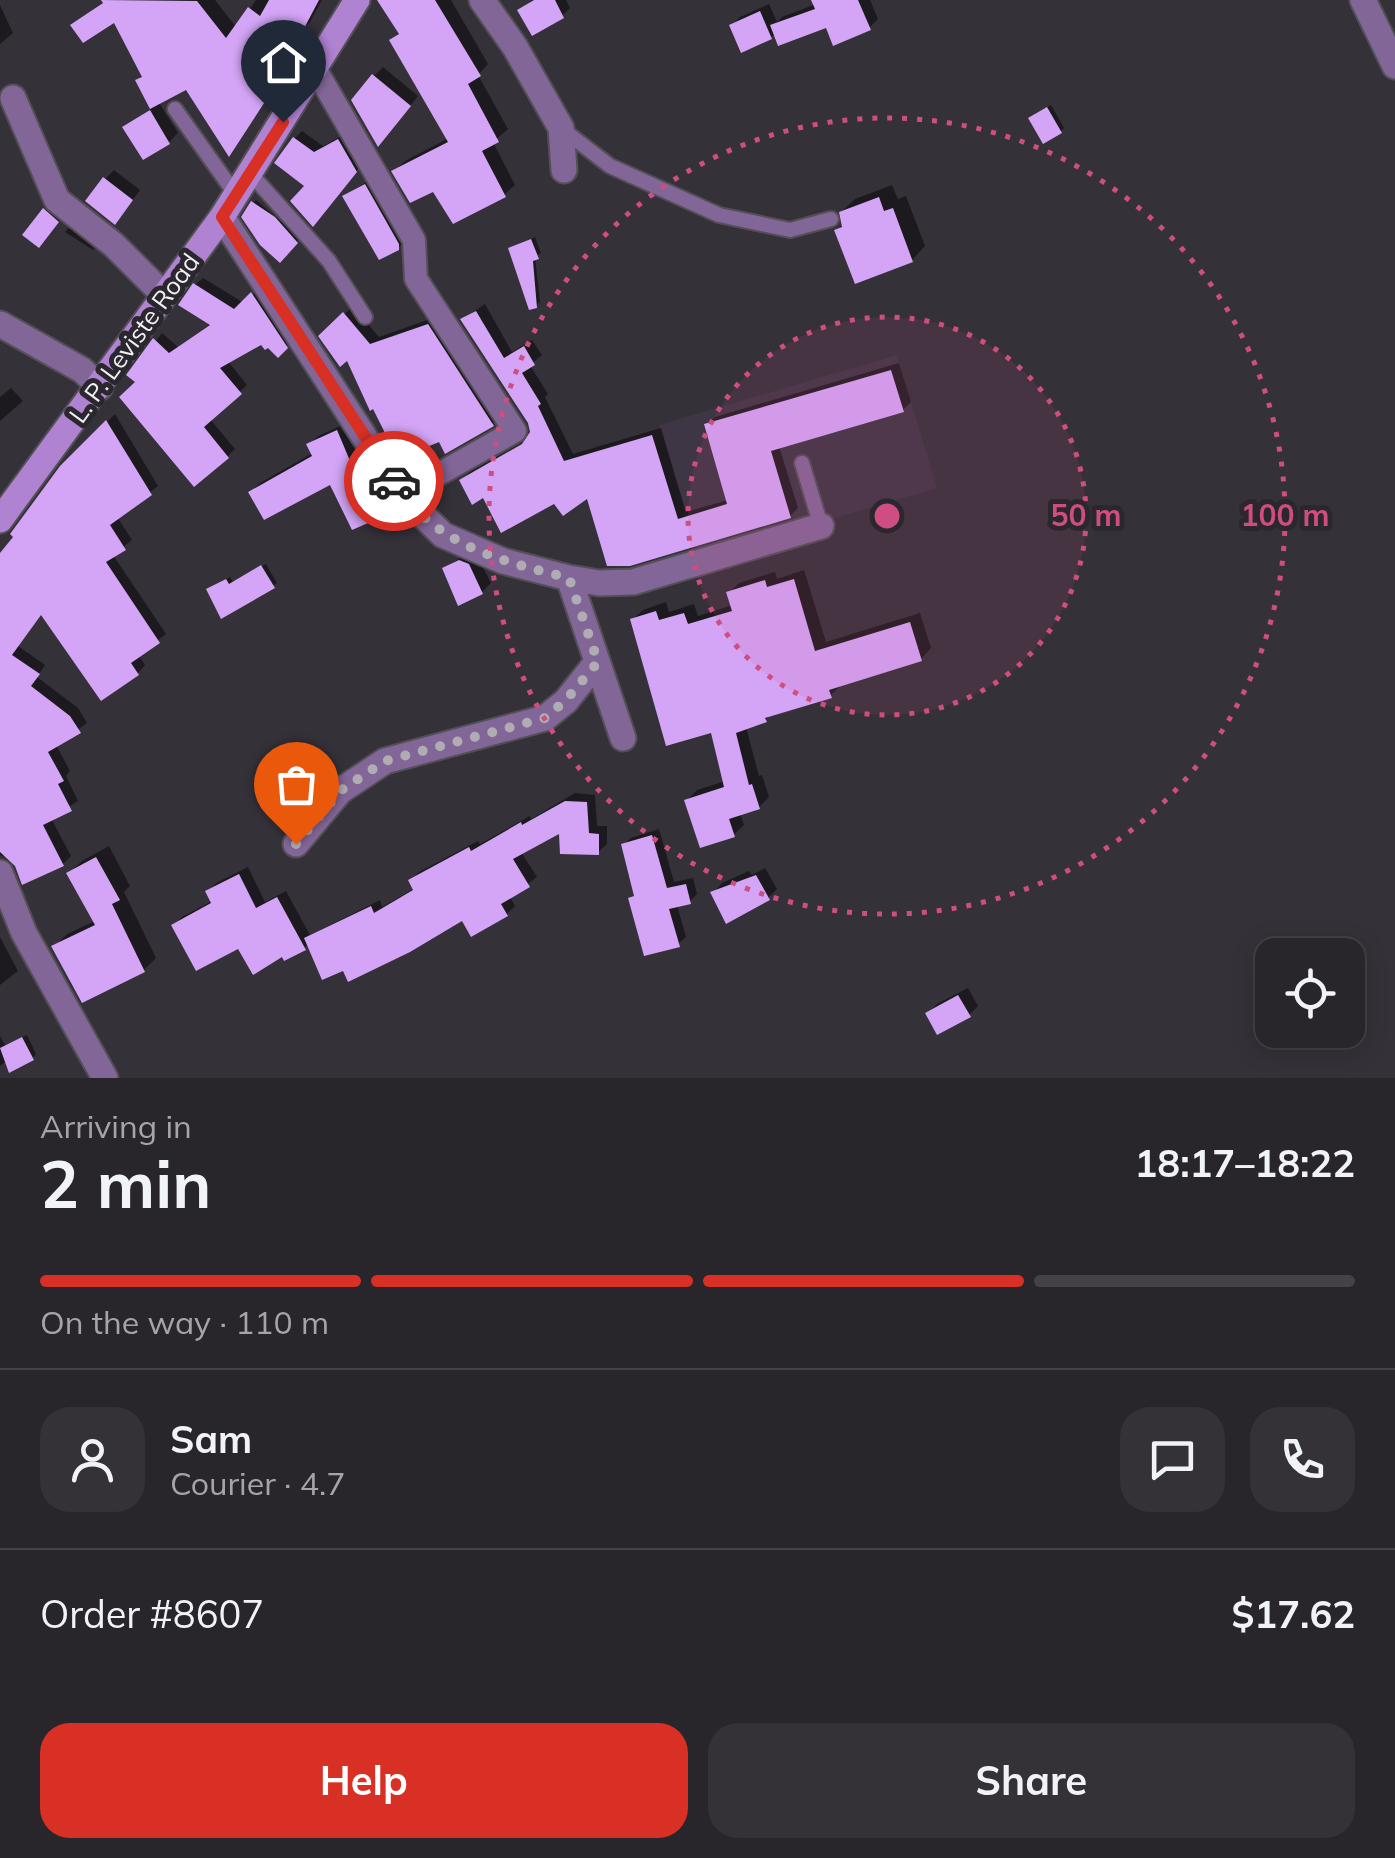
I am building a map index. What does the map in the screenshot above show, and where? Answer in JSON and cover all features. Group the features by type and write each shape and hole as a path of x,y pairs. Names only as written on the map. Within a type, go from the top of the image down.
{"main road":[{"name":"L. P. Leviste Road","path":"0,520 236,195 358,0"}],"street":[{"path":"482,0 515,47 561,128 564,170"},
{"path":"1364,0 1395,66"},
{"path":"316,70 414,240 416,279 515,431 402,495"},
{"path":"12,98 57,200 114,245 164,295"},
{"path":"236,195 402,495 443,535 503,562 569,578 633,582 821,526"},
{"path":"0,324 82,370 100,387"},
{"path":"569,578 623,738"},
{"path":"296,844 340,791 385,761 545,718 598,662"},
{"path":"0,872 24,934 105,1078"}],"lane":[{"path":"175,108 236,195 329,261 365,317"},
{"path":"561,128 610,166 719,215 790,230 831,220"},
{"path":"802,463 821,526"}],"shaded area":[{"path":"897,355 937,488 698,558 659,425"}],"building":[{"path":"101,0 197,1 226,38 248,7 260,16 269,0 319,0 300,36 297,34 262,83 270,94 229,157 186,90 150,109 135,80 142,77 114,23 83,43 70,25 103,3"},
{"path":"377,0 435,0 481,76 468,84 499,142 482,151 506,197 453,224 433,192 410,203 391,171 448,142 389,40 399,34"},
{"path":"534,0 555,0 564,18 532,36 517,10"},
{"path":"811,0 858,0 871,30 833,46 826,28 778,46 770,25 815,9"},
{"path":"760,11 772,39 741,53 729,25"},
{"path":"372,74 411,106 378,147 351,100"},
{"path":"1047,107 1062,133 1043,144 1028,118"},
{"path":"150,110 170,144 143,160 122,127"},
{"path":"293,137 314,152 338,139 357,172 313,227 290,201 304,186 274,163"},
{"path":"103,177 133,200 115,225 85,201"},
{"path":"365,184 399,244 399,250 379,260 342,196"},
{"path":"879,197 884,211 893,208 913,262 855,284 834,230 842,227 839,212"},
{"path":"251,201 275,217 298,243 280,263 260,245 241,217"},
{"path":"43,208 59,222 39,248 22,235"},
{"path":"531,239 539,259 533,261 537,308 529,310 508,248"},
{"path":"193,283 234,309 251,292 288,348 278,358 261,345 220,368 242,394 204,427 229,458 194,487 119,397 135,382 126,375 153,338 169,353 210,325 178,305"},
{"path":"476,311 504,358 524,346 535,365 522,373 541,404 538,406 564,461 652,435 678,519 727,504 704,424 891,370 904,412 771,451 791,518 630,566 607,566 587,499 563,516 554,504 501,533 483,498 472,505 459,480 522,444 530,432 528,423 460,319"},
{"path":"343,312 370,344 428,324 494,426 445,454 439,442 398,459 347,361 340,367 318,336"},
{"path":"106,420 152,495 110,525 126,550 106,562 160,643 131,663 139,675 101,701 41,615 12,655 40,674 31,686 70,716 81,733 48,752 64,781 58,784 72,811 43,825 64,866 22,885 15,866 0,852 0,553 60,466"},
{"path":"337,430 375,520 352,530 330,485 264,520 248,492 312,456 306,444"},
{"path":"459,560 469,564 483,594 458,606 442,568"},
{"path":"261,565 275,588 221,619 206,589 226,579 229,584"},
{"path":"794,579 815,651 910,622 922,661 829,690 832,698 765,718 767,722 736,733 749,785 752,784 760,809 729,819 735,837 700,848 684,800 724,787 711,733 666,746 630,619 656,611 659,620 684,613 688,624 732,611 726,592 765,580 767,587"},
{"path":"565,801 587,802 589,833 599,834 599,855 560,854 559,834 513,859 530,887 501,904 508,916 471,937 462,921 348,982 343,971 322,980 304,938 371,906 374,913 413,890 408,880"},
{"path":"652,835 667,888 686,884 691,904 669,909 680,947 644,956 628,898 634,896 621,844"},
{"path":"96,857 120,900 112,904 145,972 82,1003 51,946 95,925 66,873"},
{"path":"239,874 256,908 277,897 306,950 284,961 282,957 253,975 238,949 196,971 171,925 211,903 205,891"},
{"path":"756,875 770,900 726,924 710,892"},
{"path":"958,995 971,1017 937,1035 925,1013"},
{"path":"22,1037 34,1060 9,1073 0,1048"}],"way so far":[{"path":"296,844 340,791 385,761 545,718 598,662 569,578 503,562 443,535 402,495 394,481"}],"route":[{"path":"283,122 222,217 394,481"}]}
